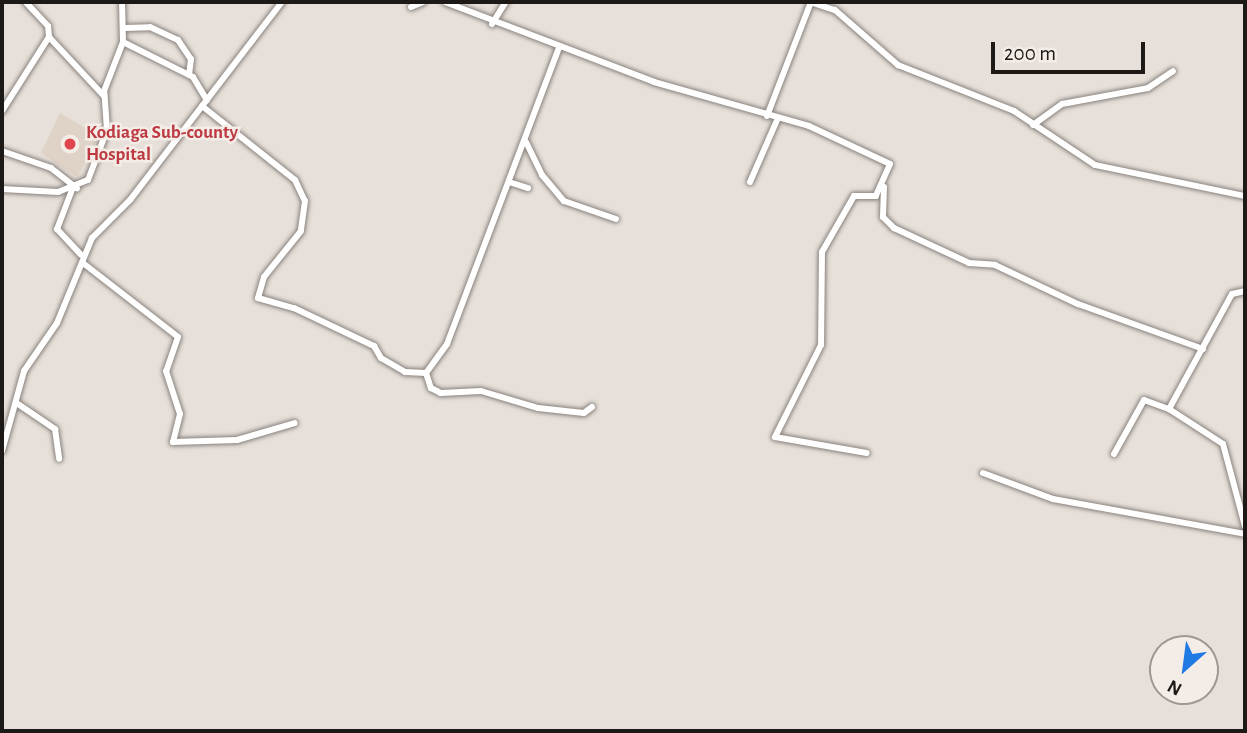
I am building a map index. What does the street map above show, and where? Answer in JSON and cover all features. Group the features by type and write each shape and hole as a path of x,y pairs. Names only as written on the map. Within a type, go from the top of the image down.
{"street":[{"path":"2,111 49,37 48,26 26,2"},
{"path":"122,2 125,28 123,42 104,96 106,134 94,168 75,189 57,229 82,259 178,337 166,371 180,415 173,442 237,440 295,423"},
{"path":"2,451 12,429 24,371 57,323 82,259 282,2"},
{"path":"411,6 423,2"},
{"path":"445,2 492,24 559,48 778,118 882,158 891,168 885,183 883,217 894,228 969,263 995,265 1078,304 1203,349"},
{"path":"492,24 506,2"},
{"path":"768,116 811,2 835,10 910,72 1000,105 1112,172 1245,196"},
{"path":"125,28 149,27 178,40 191,59 189,75"},
{"path":"49,37 104,96"},
{"path":"123,42 189,75 205,103 295,180 305,201 301,231 264,278 258,298 294,308 374,346 381,358 405,372 426,373"},
{"path":"426,373 447,344 559,48"},
{"path":"1033,125 1062,104 1148,88 1173,71"},
{"path":"750,182 778,118"},
{"path":"526,140 534,164 564,201 616,219"},
{"path":"2,151 51,168 75,189"},
{"path":"509,182 528,188"},
{"path":"867,453 775,436 821,345 822,252 854,196 873,197 885,183"},
{"path":"2,189 75,189"},
{"path":"1169,409 1232,293 1245,291"},
{"path":"426,373 431,388 441,393 481,391 538,408 584,413 592,407"},
{"path":"1114,454 1144,400 1169,409 1223,444 1245,526"},
{"path":"18,404 55,429 59,459"},
{"path":"2,428 12,429"},
{"path":"983,474 1053,499 1245,534"}],"shaded area":[{"name":"Kodiaga Sub-county Hospital","path":"60,113 99,136 77,177 41,153"}],"place":[{"name":"Kodiaga Sub-county Hospital","path":"70,144"}]}
